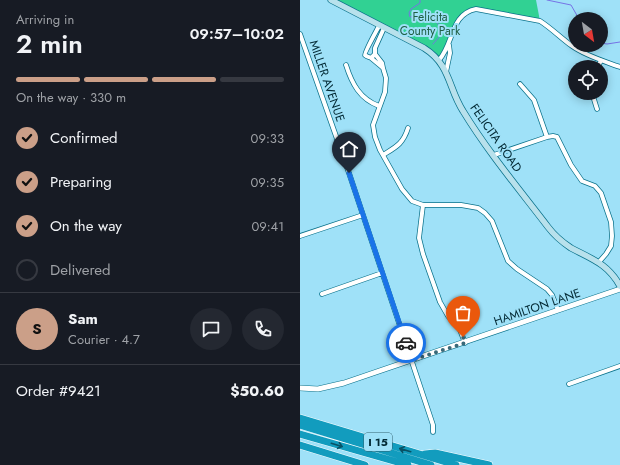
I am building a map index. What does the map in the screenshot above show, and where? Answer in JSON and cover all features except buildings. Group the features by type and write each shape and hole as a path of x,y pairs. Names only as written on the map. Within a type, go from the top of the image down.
{"highway":[{"name":"I 15","path":"300,418 456,465"},
{"path":"300,425 431,465"},
{"path":"300,434 408,465"},
{"name":"I 15","path":"300,445 365,465"},
{"path":"422,454 435,453 489,465"}],"main road":[{"name":"FELICITA ROAD","path":"331,0 424,48 439,60 446,72 462,110 553,233 570,247 599,262 609,270 620,286"}],"street":[{"path":"439,60 449,45 457,20 466,12 476,9 540,21 573,46 601,60"},
{"path":"381,27 375,48 375,54 382,63 386,78 385,92 373,125 375,137 383,155 402,189 412,201 424,205 461,205 478,208 485,213 492,221 508,261 516,269 547,289 552,295 558,310"},
{"path":"381,27 366,50 366,56 371,58 383,68"},
{"name":"MILLER AVENUE","path":"300,34 412,360 433,425 433,432"},
{"path":"446,72 450,53 449,45"},
{"path":"371,58 375,54"},
{"path":"608,63 620,68"},
{"path":"346,65 363,98 379,106"},
{"path":"520,84 534,100 547,137"},
{"path":"594,100 597,109"},
{"path":"383,155 404,140 408,128"},
{"path":"494,155 547,137 557,137 571,165 582,181 595,186 602,196 611,222 611,246 609,251 599,262"},
{"path":"424,205 420,238 423,254 440,302 448,316 459,327 465,343"},
{"path":"300,236 363,215"},
{"path":"322,294 382,273"},
{"name":"HAMILTON LANE","path":"300,388 318,389 335,386 620,289"},
{"path":"568,384 620,366"}],"green space":[{"name":"Felicita County Park","path":"331,0 536,0 540,21 480,10 464,14 439,60"}],"waterway":[{"path":"420,0 420,3 411,9 409,13 410,17 415,17 429,12 441,28 440,35 433,44"},
{"path":"547,0 571,5 575,12"},
{"path":"608,44 620,42"}],"way so far":[{"path":"406,343 412,360 465,343 463,337"}],"route":[{"path":"349,173 406,343"}]}
